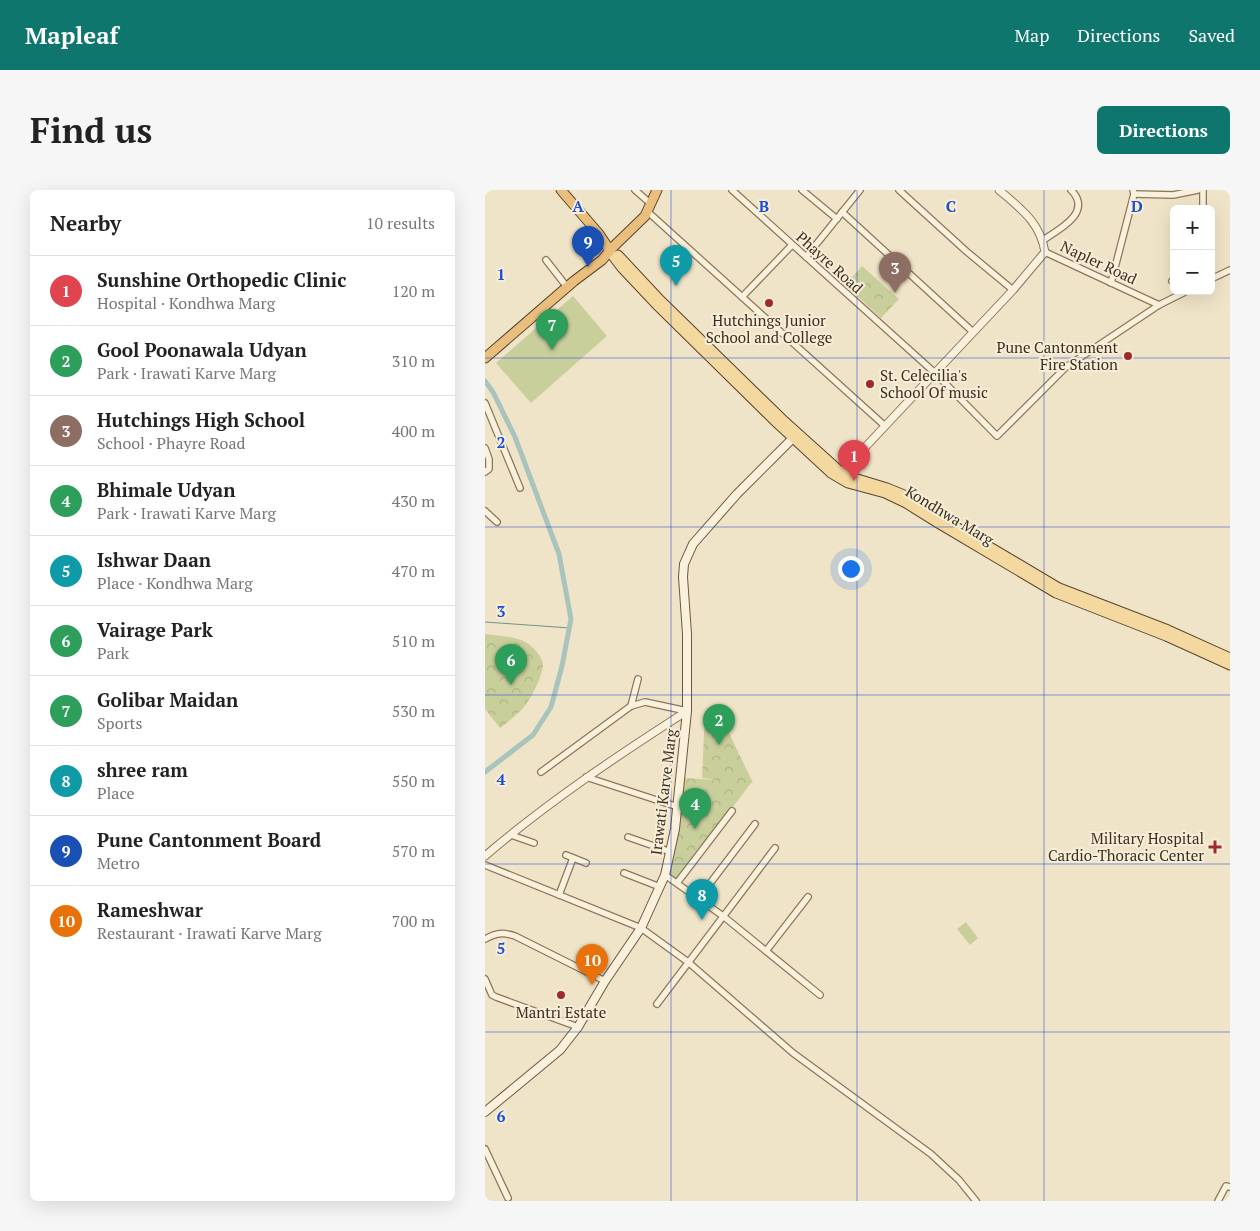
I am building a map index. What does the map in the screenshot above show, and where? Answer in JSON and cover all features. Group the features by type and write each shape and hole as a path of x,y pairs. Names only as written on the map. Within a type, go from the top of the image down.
{"highway":[{"path":"561,190 609,248"},
{"path":"485,358 567,287 602,260 609,248 650,208 657,190"},
{"path":"594,266 603,250 599,234"}],"main road":[{"name":"Kondhwa Marg","path":"609,248 651,294 795,436 848,483 885,493 906,503 938,524 1056,593 1166,636 1230,665"},
{"name":"Irawati Karve Marg","path":"485,1112 560,1050 578,1027 605,981 641,928 660,887 671,852 678,807 687,710 684,564 693,544 737,494 795,436"},
{"name":"Kondhwa Marg","path":"839,475 887,488 909,497 1059,588 1168,630 1230,658"}],"street":[{"path":"635,190 650,208 742,297 885,426"},
{"name":"Phayre Road","path":"732,190 935,373 997,436 1066,367 1159,305"},
{"path":"802,190 837,219"},
{"path":"807,257 860,190"},
{"path":"899,190 966,251 1013,290"},
{"name":"Napler Road","path":"999,190 1029,217 1037,227 1043,240 1045,252 1159,305"},
{"path":"1043,240 1069,224 1078,210 1078,196 1071,190"},
{"path":"1111,283 1134,192 1173,195 1198,190"},
{"path":"1203,190 1203,205"},
{"path":"843,212 973,332"},
{"path":"742,297 792,245"},
{"path":"839,475 1013,290 1045,252"},
{"path":"546,260 567,287"},
{"path":"1215,277 1230,270"},
{"path":"1159,305 1179,295"},
{"path":"485,404 520,488"},
{"path":"485,448 489,459 489,468 485,472"},
{"path":"485,511 497,522"},
{"path":"631,706 638,679"},
{"path":"541,772 631,706 645,702 687,710"},
{"path":"485,856 586,777 687,710"},
{"path":"586,777 678,807"},
{"path":"677,883 732,812"},
{"path":"699,898 755,824"},
{"path":"511,834 534,843"},
{"path":"628,837 671,852"},
{"path":"657,1004 775,848"},
{"path":"566,854 586,863"},
{"path":"559,895 573,858"},
{"path":"485,865 641,928 688,962 793,1053 931,1154 959,1180 977,1201"},
{"path":"624,873 660,887"},
{"path":"665,875 723,916 820,995"},
{"path":"766,951 808,897"},
{"path":"485,939 493,934 505,933 515,936 605,981"},
{"path":"485,979 488,995 578,1027"},
{"path":"485,1149 508,1198"},
{"path":"1217,1201 1226,1186 1230,1187"}],"green space":[{"path":"862,266 899,299 881,318 845,285"},
{"path":"573,296 607,336 531,403 496,363"},
{"path":"485,634 512,638 527,643 537,652 543,664 539,680 527,703 500,728 485,709"},
{"path":"705,711 719,712 753,783 751,783 676,882 667,876 683,778 717,780 702,778"},
{"path":"966,922 978,938 970,945 957,929"}],"waterway":[{"path":"485,381 493,392 515,437 559,554 571,619 562,666 551,707 533,735 485,772"},
{"path":"485,622 570,628"}],"place":[{"name":"Pune Cantonment Board","path":"588,267"},
{"name":"Ishwar Daan","path":"676,286"},
{"name":"Hutchings High School","path":"895,293"},
{"name":"Hutchings Junior School and College","path":"769,303"},
{"name":"Golibar Maidan","path":"552,350"},
{"name":"Pune Cantonment Fire Station","path":"1128,356"},
{"name":"St. Celecilia's School Of music","path":"870,384"},
{"name":"Sunshine Orthopedic Clinic","path":"854,481"},
{"name":"Vairage Park","path":"511,685"},
{"name":"Gool Poonawala Udyan","path":"719,745"},
{"name":"Bhimale Udyan","path":"695,829"},
{"name":"Military Hospital Cardio-Thoracic Center","path":"1215,847"},
{"name":"shree ram","path":"702,920"},
{"name":"Rameshwar","path":"592,985"},
{"name":"Mantri Estate","path":"561,995"}]}
